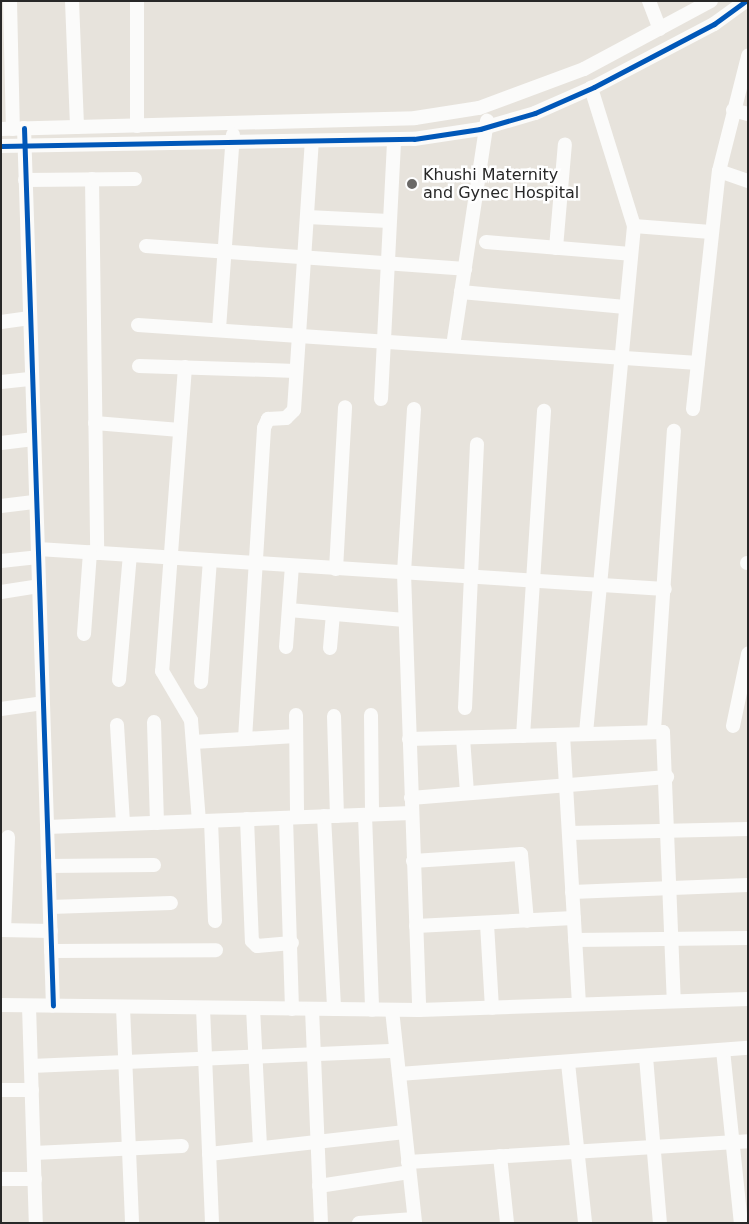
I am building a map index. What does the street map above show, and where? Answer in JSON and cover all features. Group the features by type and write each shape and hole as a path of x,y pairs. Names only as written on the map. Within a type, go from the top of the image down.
{"street":[{"path":"10,1 13,129 24,146 26,180 53,1006"},
{"path":"72,1 77,127"},
{"path":"137,1 137,126"},
{"path":"649,1 660,29"},
{"path":"13,129 234,125 415,118 489,105 584,69 711,1"},
{"path":"1,146 232,144 394,140 486,127 535,113 591,88 714,24 746,1"},
{"path":"694,409 711,232 719,171 748,56"},
{"path":"586,733 598,586 634,226 591,88"},
{"path":"453,346 489,105"},
{"path":"734,110 748,114"},
{"path":"219,329 234,125"},
{"path":"381,399 394,140"},
{"path":"245,739 253,563 265,422 291,416 299,333 312,142"},
{"path":"556,248 565,144"},
{"path":"719,171 748,181"},
{"path":"26,180 136,179"},
{"path":"84,634 93,552 95,423 92,180"},
{"path":"307,217 389,221"},
{"path":"634,226 711,232"},
{"path":"486,242 631,254"},
{"path":"146,246 304,259 465,269"},
{"path":"461,292 625,307"},
{"path":"1,322 30,318"},
{"path":"138,325 299,333 620,359 698,363"},
{"path":"138,366 296,371"},
{"path":"185,367 162,672 166,684 187,709 205,821 214,921"},
{"path":"1,382 32,379"},
{"path":"336,569 345,407"},
{"path":"414,409 404,573 419,1010"},
{"path":"523,736 544,411"},
{"path":"95,423 180,430"},
{"path":"654,730 665,590 674,431"},
{"path":"1,443 34,439"},
{"path":"465,708 473,578 477,444"},
{"path":"1,506 36,502"},
{"path":"1,561 38,553 93,552 665,590"},
{"path":"120,680 130,555"},
{"path":"200,682 210,560"},
{"path":"286,647 292,566"},
{"path":"1,592 39,586"},
{"path":"289,610 405,620"},
{"path":"330,648 332,614"},
{"path":"733,726 748,654"},
{"path":"1,709 43,703"},
{"path":"292,1009 292,817 296,714"},
{"path":"371,715 368,814 372,1010"},
{"path":"334,716 331,816 334,1009"},
{"path":"154,722 157,823"},
{"path":"117,725 123,824"},
{"path":"409,739 563,735 654,730 663,732 666,738 669,888 674,1001"},
{"path":"563,735 579,1004"},
{"path":"193,742 296,736"},
{"path":"463,738 468,793"},
{"path":"411,798 667,777"},
{"path":"47,827 412,813"},
{"path":"247,819 252,941 256,946 292,943"},
{"path":"569,832 748,829"},
{"path":"8,836 3,930 50,931"},
{"path":"414,861 521,854 527,921"},
{"path":"48,866 154,865"},
{"path":"572,892 748,885"},
{"path":"50,908 171,903"},
{"path":"416,926 487,924 574,918"},
{"path":"487,924 492,1008"},
{"path":"575,940 748,938"},
{"path":"51,951 216,950"},
{"path":"1,1006 419,1010 748,998"},
{"path":"29,1006 36,1223"},
{"path":"123,1007 132,1223"},
{"path":"203,1008 212,1223"},
{"path":"253,1008 260,1148"},
{"path":"312,1009 321,1223"},
{"path":"359,1223 414,1221 392,1010"},
{"path":"399,1074 568,1063 748,1048"},
{"path":"723,1050 741,1142 741,1223"},
{"path":"31,1066 314,1058 396,1051"},
{"path":"646,1057 660,1223"},
{"path":"568,1063 585,1223"},
{"path":"1,1090 32,1090"},
{"path":"209,1154 405,1132"},
{"path":"319,1186 409,1167 500,1156 741,1142"},
{"path":"34,1153 182,1146"},
{"path":"500,1156 506,1223"},
{"path":"1,1179 35,1179"}],"cycle path":[{"path":"1,146 414,139 480,129 535,113 594,87 714,24 746,1"},
{"path":"24,128 53,1006"}],"place":[{"name":"Khushi Maternity and Gynec Hospital","path":"412,184"}]}
